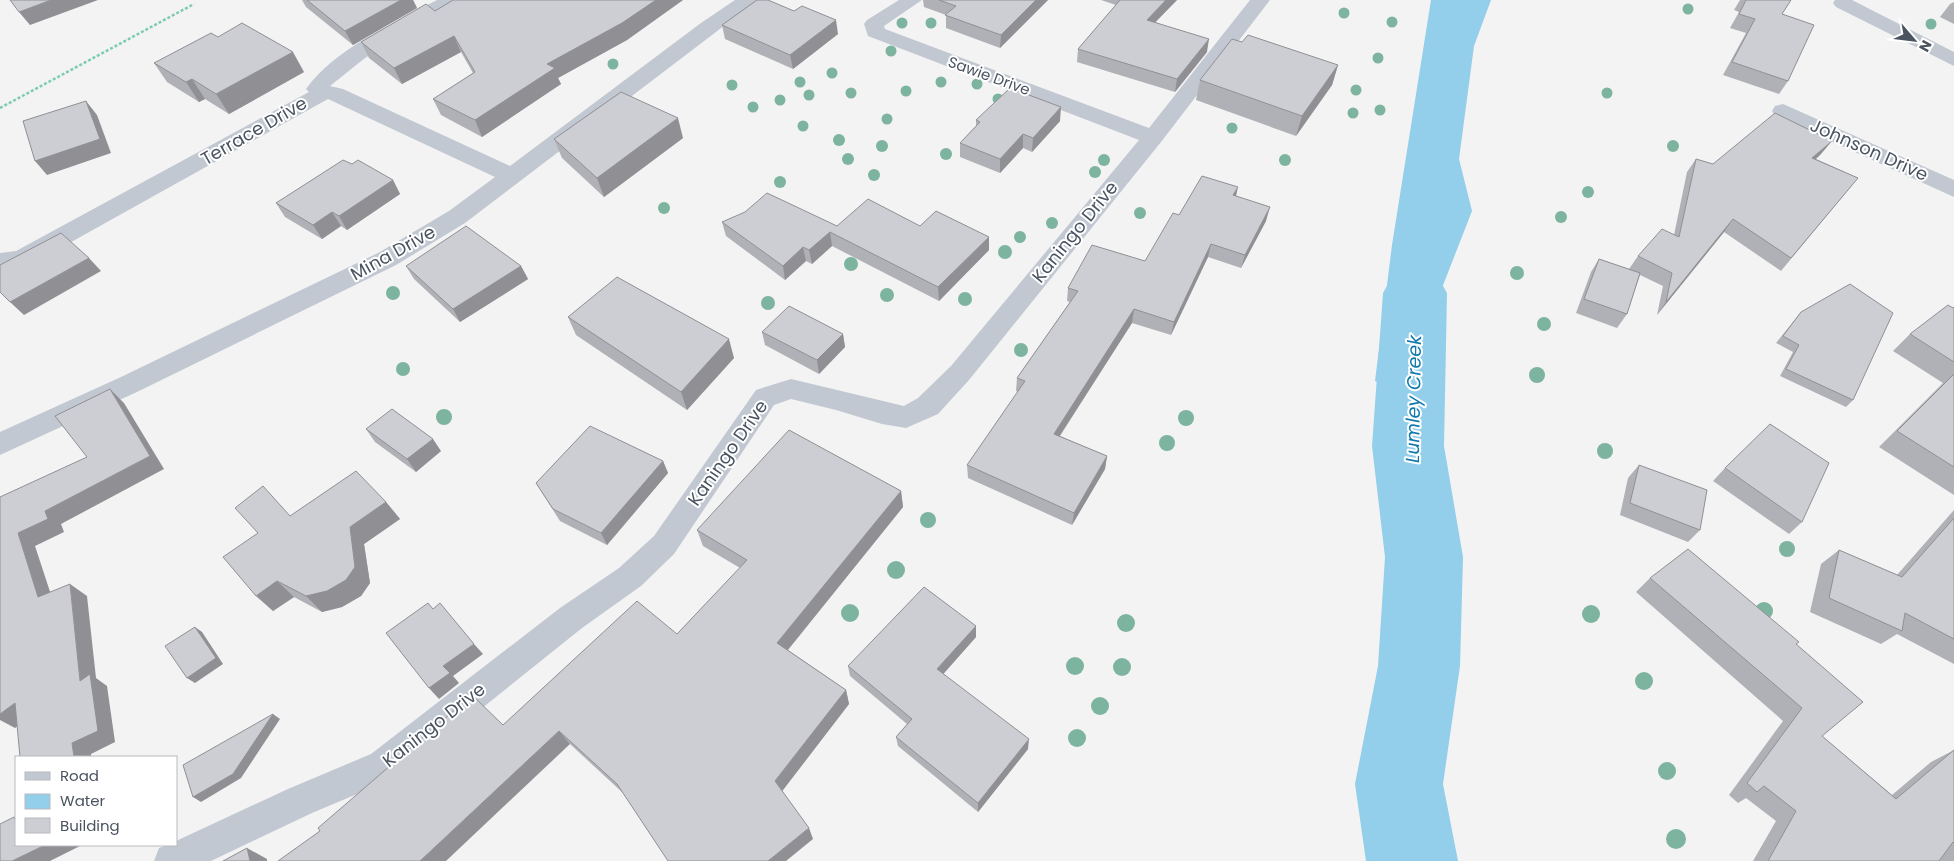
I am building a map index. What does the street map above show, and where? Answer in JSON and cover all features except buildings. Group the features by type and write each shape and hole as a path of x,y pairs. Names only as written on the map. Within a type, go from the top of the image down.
{"street":[{"path":"325,92 317,89 321,81 345,63 451,0"},
{"name":"Mina Drive","path":"0,444 130,384 388,259 457,217 708,27 748,0"},
{"name":"Sawie Drive","path":"912,0 874,24 875,32 1153,137"},
{"name":"Kaningo Drive","path":"172,861 300,801 383,766 571,618 630,577 664,545 765,397 791,388 882,413 906,417 928,406 960,373 1153,137 1260,0"},
{"path":"1843,3 1954,60"},
{"name":"Terrace Drive","path":"0,262 22,259 325,92 336,94 377,112 512,176"},
{"name":"Johnson Drive","path":"1783,111 1954,189"}],"path":[{"path":"0,108 194,4"}],"water":[{"path":"1431,0 1491,0 1474,46 1459,159 1472,211 1440,293 1434,397 1375,381 1392,245"}],"waterway":[{"name":"Lumley Creek","path":"1412,861 1399,784 1419,666 1424,557 1408,446 1415,293"}]}
